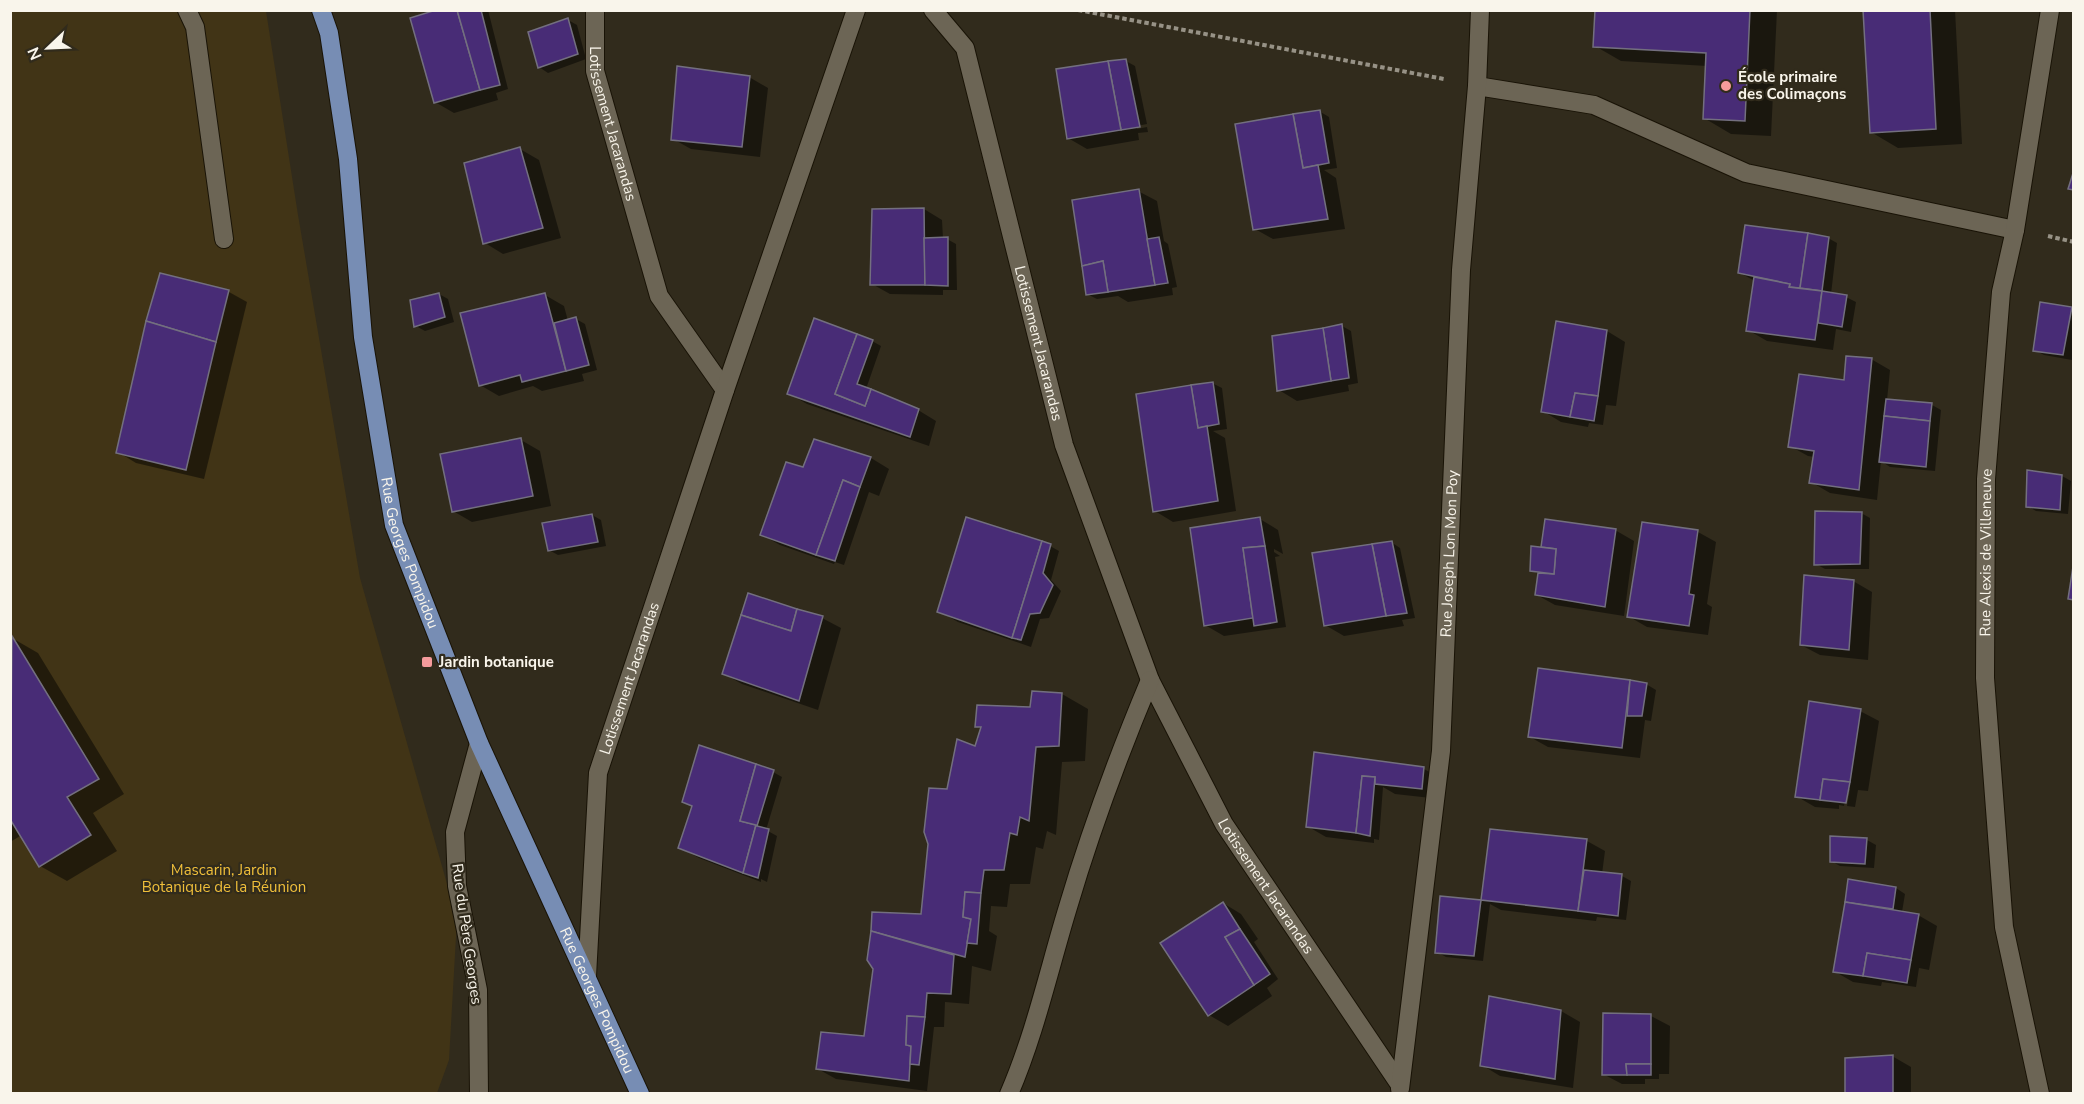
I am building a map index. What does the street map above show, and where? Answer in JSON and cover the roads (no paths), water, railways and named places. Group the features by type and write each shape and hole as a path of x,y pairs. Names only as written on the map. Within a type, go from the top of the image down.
{"main road":[{"name":"Rue Georges Pompidou","path":"321,10 329,33 348,159 363,337 394,525 480,743 639,1094"}],"street":[{"path":"187,10 195,27 224,239"},
{"name":"Lotissement Jacarandas","path":"595,10 595,71 658,296 725,390"},
{"name":"Lotissement Jacarandas","path":"587,976 598,772 855,10"},
{"name":"Lotissement Jacarandas","path":"933,10 965,48 1064,445 1150,680 1224,824 1400,1089"},
{"name":"Rue Joseph Lon Mon Poy","path":"1400,1089 1441,751 1461,270 1477,86 1480,10"},
{"name":"Rue Alexis de Villeneuve","path":"2040,1094 2004,927 1985,678 1986,479 2001,292 2015,230 2050,10"},
{"path":"1477,86 1594,105 1746,173 2015,230"},
{"path":"1010,1094 1023,1061 1068,904 1112,772 1150,680"},
{"name":"Rue du Père Georges","path":"479,1094 478,990 457,886 455,832 480,743"}],"place":[{"name":"École primaire des Colimaçons","path":"1726,86"},
{"name":"Jardin botanique","path":"427,662"}],"park label":[{"name":"Mascarin, Jardin Botanique de la Réunion","path":"224,878"}]}
